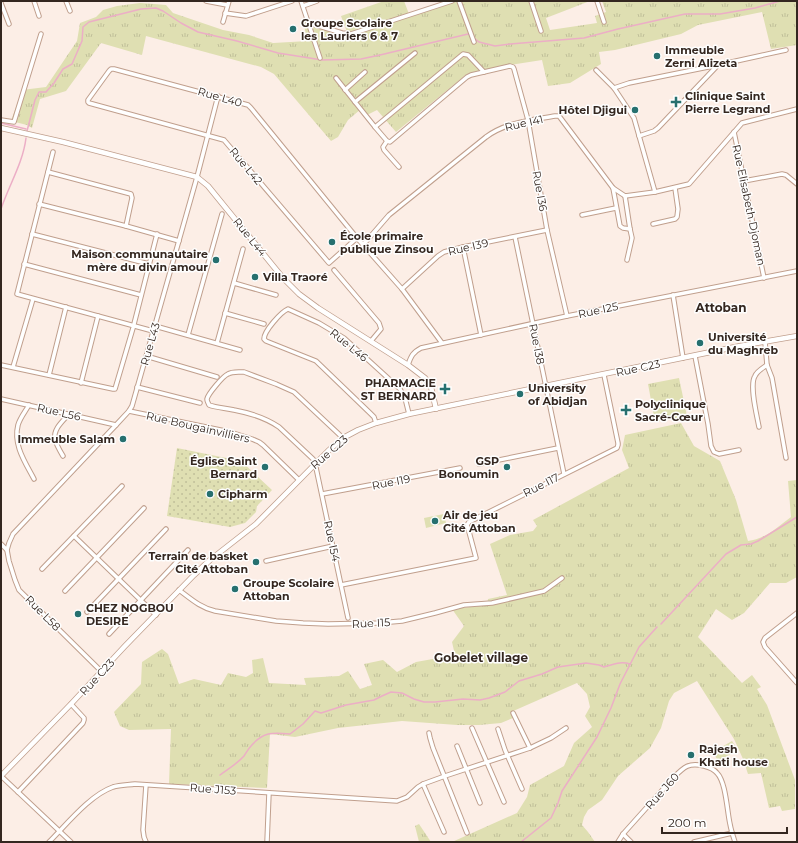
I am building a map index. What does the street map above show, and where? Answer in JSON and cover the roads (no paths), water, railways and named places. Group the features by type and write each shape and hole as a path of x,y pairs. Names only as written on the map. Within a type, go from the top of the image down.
{"street":[{"path":"34,1 39,16"},
{"path":"66,1 70,11"},
{"path":"206,1 228,3 223,22"},
{"path":"225,13 246,16 292,1"},
{"path":"301,1 320,58"},
{"path":"303,6 317,1"},
{"path":"309,23 342,33 352,34 452,1"},
{"path":"459,1 474,42"},
{"path":"531,1 541,31"},
{"path":"597,1 604,22"},
{"path":"1,3 9,24"},
{"path":"1,120 14,122 41,34"},
{"path":"614,88 786,50"},
{"path":"355,102 415,53"},
{"path":"375,127 463,54 468,55 484,72"},
{"path":"639,136 654,132 718,65"},
{"name":"Rue I36","path":"484,72 510,66 514,69 528,120 547,230 567,316"},
{"name":"Rue L40","path":"88,102 109,71 114,68 218,96 245,104 252,108 357,238 402,289 442,343"},
{"path":"596,70 614,88 634,118 655,192"},
{"path":"345,90 365,72"},
{"path":"387,141 392,141 467,77 484,72"},
{"path":"336,78 387,141"},
{"name":"Rue L43","path":"7,550 14,534 132,406 180,241 218,96"},
{"name":"Rue L42","path":"88,102 89,104 224,140 329,262 357,238"},
{"path":"627,260 632,238 625,196 655,192 689,184 742,123 797,109"},
{"name":"Rue I41","path":"363,245 389,215 493,132 528,120 559,116 613,188 625,196"},
{"name":"Rue L44","path":"1,128 100,151 197,177 208,186 283,278 299,294 318,308 408,365 425,378 431,387 436,409"},
{"name":"Rue Elisabeth Djoman","path":"734,132 764,278"},
{"path":"387,141 383,147 384,150 399,167"},
{"path":"53,152 17,294 153,331"},
{"path":"48,172 131,194 132,198 126,226"},
{"path":"744,181 782,174 797,184"},
{"path":"613,188 620,226 623,228 630,228"},
{"path":"653,224 677,217 678,209 675,188"},
{"path":"40,204 180,241"},
{"path":"582,214 616,208"},
{"path":"188,335 222,214"},
{"name":"Rue I39","path":"402,289 444,252 547,230"},
{"path":"32,234 149,264"},
{"path":"1,365 81,383 116,389 157,234"},
{"name":"Rue I38","path":"515,237 564,474"},
{"path":"464,247 481,335"},
{"path":"217,344 243,249"},
{"path":"24,264 141,295"},
{"path":"334,270 381,326 381,329 371,341"},
{"name":"Rue I25","path":"408,365 411,356 421,348 567,316 797,271"},
{"path":"234,283 276,295"},
{"path":"673,295 682,358"},
{"path":"13,367 32,299"},
{"path":"49,375 66,307"},
{"name":"Rue L46","path":"376,423 370,413 316,361 264,339 264,336 273,323 285,311 288,310 320,323 344,338 400,389 405,398 408,414"},
{"path":"225,313 264,324"},
{"path":"81,383 98,316"},
{"path":"155,326 240,350"},
{"name":"Rue C23","path":"1,776 194,575 210,560 256,524 315,463 342,438 376,423 408,414 797,336"},
{"path":"765,342 767,365 772,378 786,458"},
{"path":"146,356 217,377"},
{"path":"695,356 712,450 719,454 739,450"},
{"path":"759,427 754,398 753,380 755,375 767,365"},
{"path":"315,463 313,459 274,424 256,416 236,410 209,405 207,403 207,399 223,377 227,374 238,372 252,375 288,389 298,395 342,438"},
{"name":"Rue I17","path":"341,585 476,558 467,525 469,522 615,449 618,446 618,443 604,375"},
{"path":"137,387 200,403"},
{"name":"Rue L56","path":"1,399 116,425"},
{"path":"29,405 18,426 17,445 20,455 34,479"},
{"name":"Rue Bougainvilliers","path":"129,411 230,432 256,440 263,444 299,480"},
{"path":"63,456 55,439 55,434 59,425 69,414"},
{"path":"479,464 558,448"},
{"name":"Rue I54","path":"315,463 348,618"},
{"name":"Rue I19","path":"322,494 460,468"},
{"path":"42,570 122,486"},
{"path":"64,591 144,508"},
{"path":"87,612 166,529"},
{"path":"74,536 156,615"},
{"path":"1,544 7,550"},
{"path":"266,561 333,546"},
{"name":"Rue L58","path":"7,550 9,561 19,590 101,672"},
{"path":"109,634 188,550"},
{"name":"Rue I15","path":"179,590 200,606 215,611 276,621 303,623 379,623 402,621 464,605 492,603 544,591 562,578"},
{"path":"797,613 765,638 763,642 765,647 797,684"},
{"path":"18,792 83,723 84,718 71,704"},
{"path":"513,713 530,748"},
{"path":"472,728 504,802"},
{"path":"444,832 423,784 530,748 566,728"},
{"path":"498,729 522,788"},
{"path":"429,733 433,748 467,833"},
{"path":"457,746 480,803"},
{"name":"Rue J60","path":"618,842 623,834 674,777 683,768 693,764 707,766 718,774 724,789 735,842"},
{"path":"1,776 71,842"},
{"name":"Rue J153","path":"49,842 92,799 106,790 125,785 146,785 397,801 407,797 423,784"},
{"path":"146,785 144,830 146,842"},
{"path":"267,842 269,793"},
{"path":"694,842 732,833"},
{"path":"623,834 631,842"}],"waterway":[{"path":"474,38 479,42 495,46 584,38 685,14 720,14 755,8 780,1"},
{"path":"27,131 35,100 39,92 46,92 63,69 72,64 82,41 83,27 89,22 141,9 156,8 198,32 278,53 322,60 361,59 468,34 470,35"},
{"path":"1,123 26,129"},
{"path":"1,209 19,165 26,138"},
{"path":"661,624 726,554 741,545 751,544 758,541 797,517"},
{"path":"521,842 551,818 562,791 597,737 611,708 620,684 639,647 657,627"},
{"path":"220,775 241,759 255,741 268,734 290,734 303,724 315,711 321,713 346,705 374,700 391,692 402,693 424,702 463,699 480,700 505,692 519,681 558,667 586,663 604,667 620,663 630,664"}],"place":[{"name":"Groupe Scolaire les Lauriers 6 & 7","path":"293,29"},
{"name":"Immeuble Zerni Alizeta","path":"657,56"},
{"name":"Clinique Saint Pierre Legrand","path":"676,102"},
{"name":"Hôtel Djigui","path":"635,110"},
{"name":"École primaire publique Zinsou","path":"332,242"},
{"name":"Maison communautaire mère du divin amour","path":"216,260"},
{"name":"Villa Traoré","path":"255,277"},
{"name":"Université du Maghreb","path":"700,343"},
{"name":"PHARMACIE ST BERNARD","path":"445,389"},
{"name":"University of Abidjan","path":"520,394"},
{"name":"Polyclinique Sacré-Cœur","path":"626,410"},
{"name":"Immeuble Salam","path":"123,439"},
{"name":"Église Saint Bernard","path":"265,467"},
{"name":"GSP Bonoumin","path":"507,467"},
{"name":"Cipharm","path":"210,494"},
{"name":"Air de jeu Cité Attoban","path":"435,521"},
{"name":"Terrain de basket Cité Attoban","path":"256,562"},
{"name":"Groupe Scolaire Attoban","path":"235,589"},
{"name":"CHEZ NOGBOU DESIRE","path":"78,614"},
{"name":"Rajesh Khati house","path":"691,755"}],"district":[{"name":"Attoban","path":"721,307"},
{"name":"Gobelet village","path":"481,657"}]}
